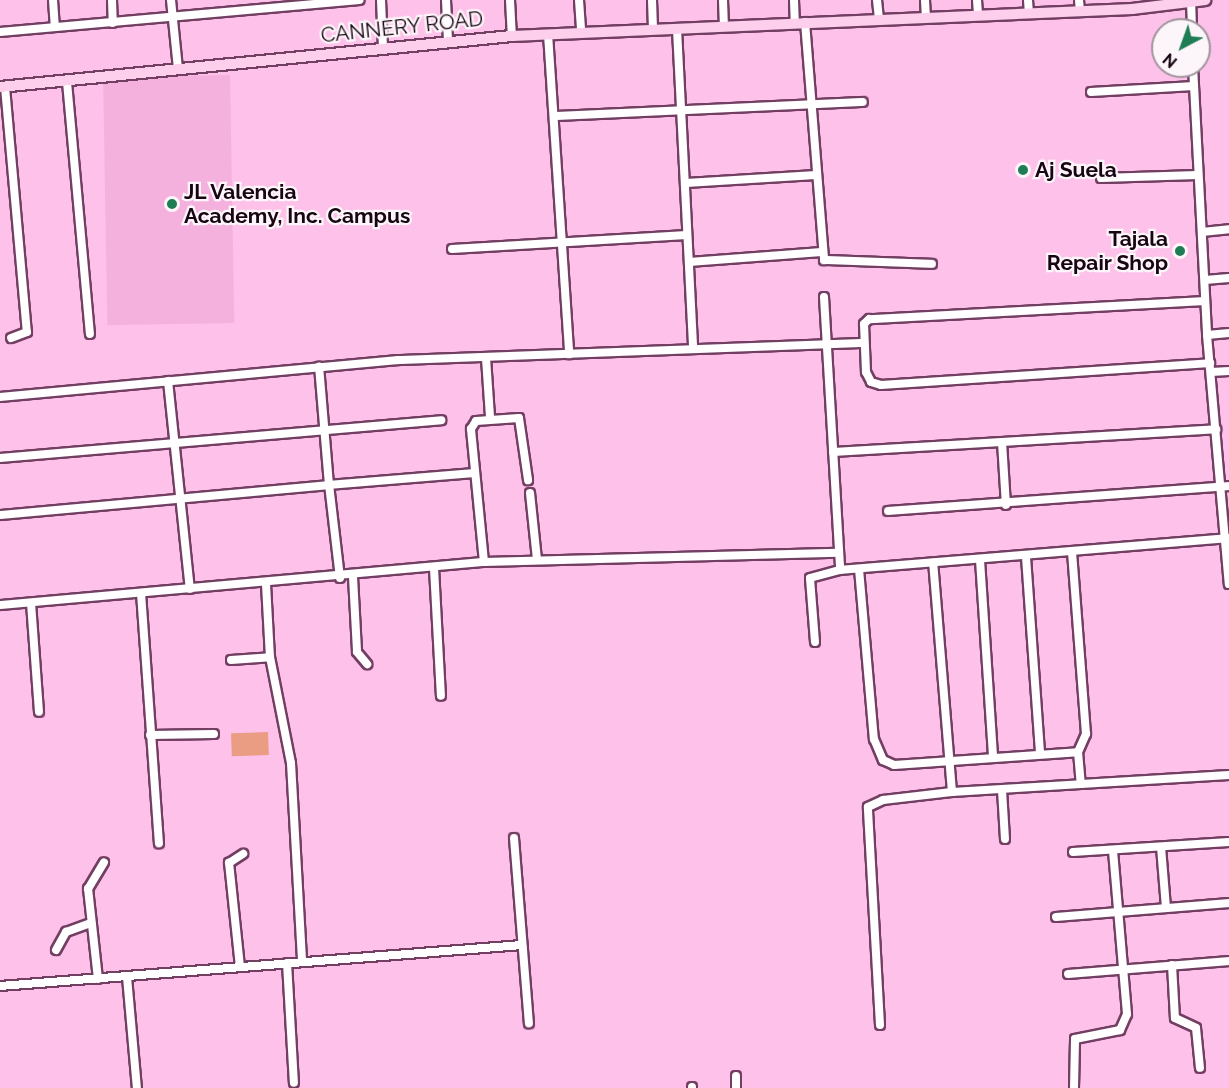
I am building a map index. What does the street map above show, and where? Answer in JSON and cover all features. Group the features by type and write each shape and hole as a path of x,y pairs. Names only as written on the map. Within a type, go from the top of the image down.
{"main road":[{"name":"CANNERY ROAD","path":"3,87 383,47 512,36 653,28 677,29 1029,14 1079,6 1205,0"}],"street":[{"path":"53,0 55,27"},
{"path":"112,0 113,23"},
{"path":"171,0 178,69"},
{"path":"0,32 172,18 264,3 360,0"},
{"path":"381,0 383,47"},
{"path":"446,0 448,41"},
{"path":"510,0 512,36"},
{"path":"579,0 581,32"},
{"path":"652,0 653,28"},
{"path":"723,0 724,26"},
{"path":"794,0 800,23 813,105 822,252 828,263 932,264"},
{"path":"877,0 879,20"},
{"path":"925,0 926,18"},
{"path":"977,0 978,15"},
{"path":"1028,0 1029,14"},
{"path":"1191,1 1192,18"},
{"path":"677,29 693,347"},
{"path":"548,34 569,354"},
{"path":"1194,78 1205,301 1216,429 1225,486 1229,584"},
{"path":"67,82 90,334"},
{"path":"1091,92 1194,86"},
{"path":"3,87 27,332 23,338 11,338"},
{"path":"555,116 863,102"},
{"path":"686,183 816,176"},
{"path":"1101,178 1198,176"},
{"path":"1202,232 1229,229"},
{"path":"452,249 687,235"},
{"path":"689,262 822,252"},
{"path":"1205,280 1229,278"},
{"path":"824,297 840,570"},
{"path":"1205,301 869,319 864,324 868,379 881,385 1211,368 1229,371"},
{"path":"1208,335 1229,333"},
{"path":"0,397 319,366 827,341 864,343"},
{"path":"486,358 490,417"},
{"path":"319,366 340,578"},
{"path":"168,381 178,499 190,589"},
{"path":"484,562 471,429 480,418 514,415 522,422 528,480"},
{"path":"0,458 441,420"},
{"path":"833,452 1216,429"},
{"path":"1002,442 1006,505"},
{"path":"0,515 474,473"},
{"path":"888,511 1006,505 1225,486"},
{"path":"530,494 537,560"},
{"path":"815,642 810,578 840,570 1026,557 1227,538"},
{"path":"0,605 353,577 484,562 838,553"},
{"path":"1072,553 1086,734 1078,752 1081,784"},
{"path":"1026,557 1040,754"},
{"path":"981,560 993,757"},
{"path":"933,563 952,792"},
{"path":"434,568 441,696"},
{"path":"859,570 880,755 894,765 1078,752"},
{"path":"353,577 357,652 367,664"},
{"path":"266,584 270,657 291,763 302,962"},
{"path":"141,593 159,843"},
{"path":"32,603 39,712"},
{"path":"231,660 270,657"},
{"path":"150,735 214,734"},
{"path":"880,1025 867,807 883,800 952,792 1229,775"},
{"path":"1002,790 1005,839"},
{"path":"514,838 529,1023"},
{"path":"1073,852 1229,842"},
{"path":"1161,847 1166,908"},
{"path":"1074,1088 1075,1039 1119,1030 1126,1021 1113,851"},
{"path":"240,967 229,863 243,854"},
{"path":"98,979 88,889 104,862"},
{"path":"1056,917 1229,903"},
{"path":"56,950 66,932 91,923"},
{"path":"0,986 522,945"},
{"path":"1068,974 1229,961"},
{"path":"287,963 294,1083"},
{"path":"1172,965 1174,1018 1196,1028 1200,1068"},
{"path":"127,976 137,1088"},
{"path":"735,1077 736,1088"}],"shaded area":[{"name":"JL Valencia Academy, Inc. Campus","path":"230,75 234,323 107,325 103,77"},
{"path":"268,732 269,755 232,756 231,733"}],"place":[{"name":"Aj Suela","path":"1023,170"},
{"name":"JL Valencia Academy, Inc. Campus","path":"172,204"},
{"name":"Tajala Repair Shop","path":"1180,251"}]}
